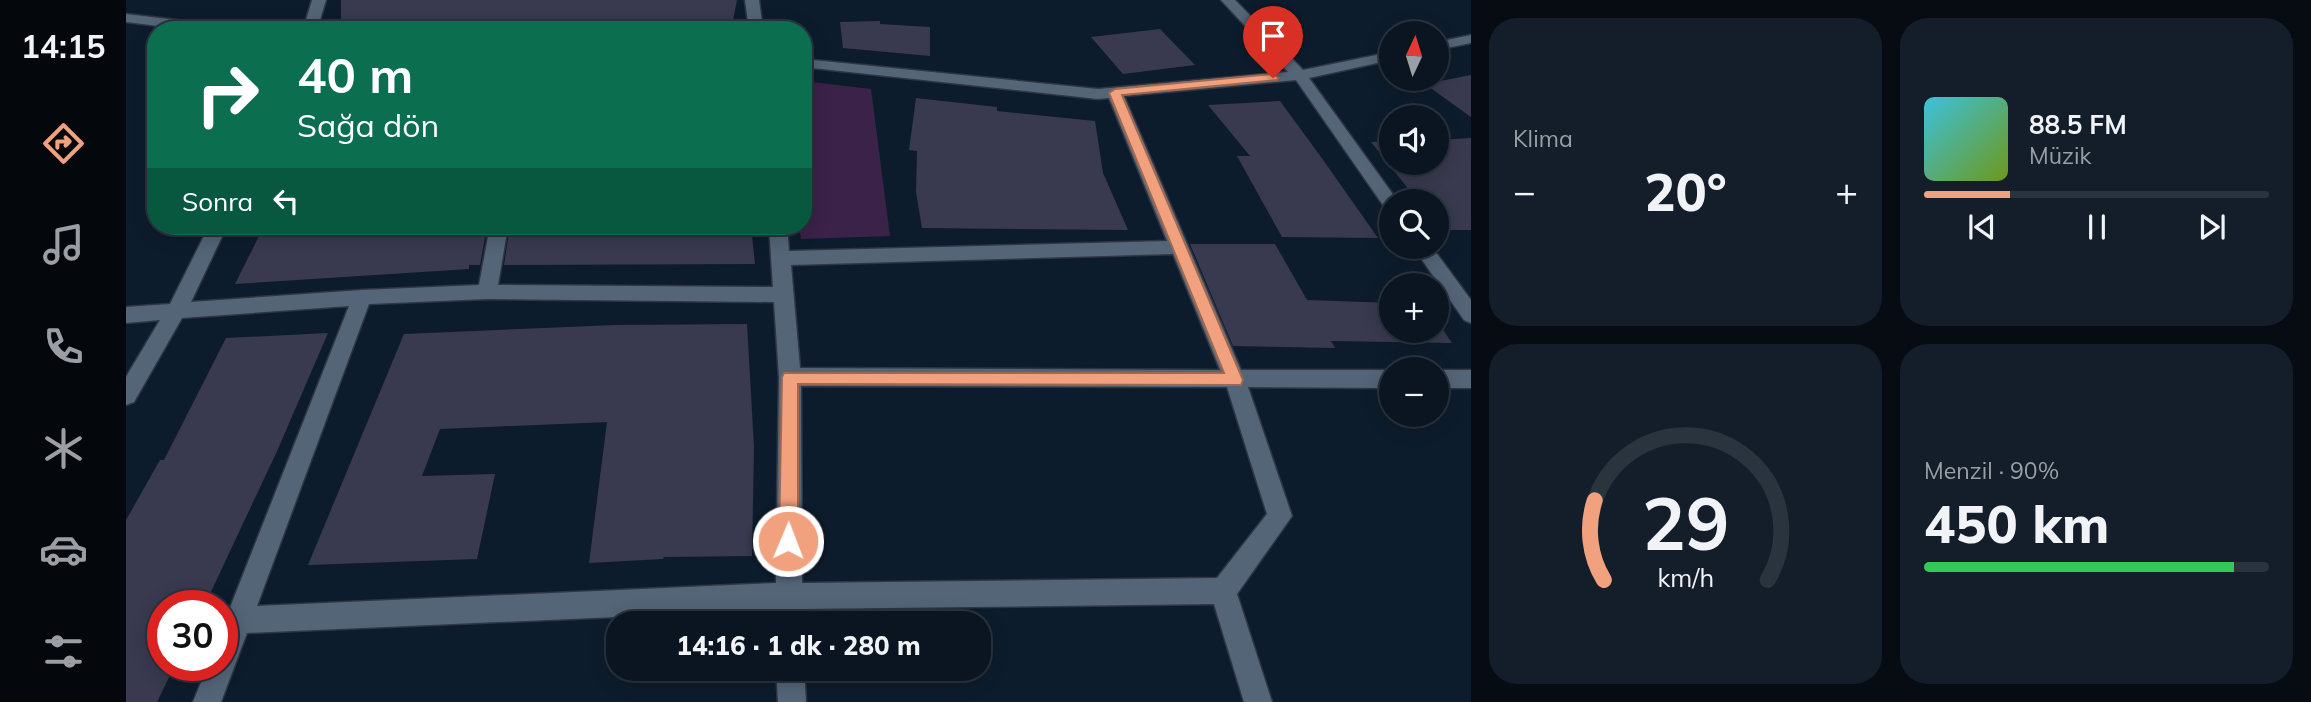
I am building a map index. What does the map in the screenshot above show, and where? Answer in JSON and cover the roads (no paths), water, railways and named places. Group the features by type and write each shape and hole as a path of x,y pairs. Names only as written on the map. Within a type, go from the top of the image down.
{"street":[{"path":"313,21 319,0"},
{"path":"752,0 755,21"},
{"path":"1228,0 1300,75 1380,189"},
{"path":"126,18 151,21"},
{"path":"1449,44 1470,41"},
{"path":"812,64 1098,94 1300,75 1379,59"},
{"path":"1115,93 1235,380 1280,516 1223,591"},
{"path":"126,396 177,310 214,235"},
{"path":"487,292 497,235"},
{"path":"779,235 790,377 789,611"},
{"path":"782,258 1180,247"},
{"path":"1431,259 1471,316"},
{"path":"126,315 362,297 487,292 785,295"},
{"path":"238,625 362,297"},
{"path":"790,377 1379,379"},
{"path":"1449,379 1471,379"},
{"path":"240,620 788,596 1223,591"},
{"path":"1223,591 1258,702"},
{"path":"207,702 216,681"},
{"path":"791,681 792,702"}]}
